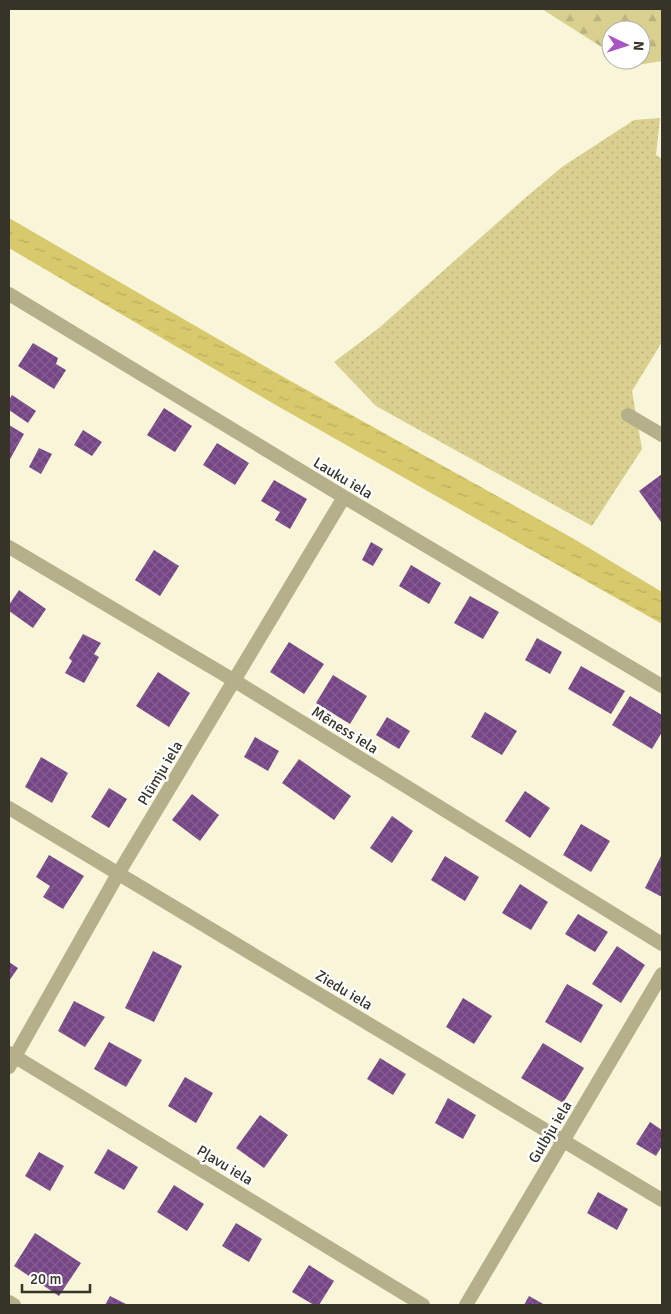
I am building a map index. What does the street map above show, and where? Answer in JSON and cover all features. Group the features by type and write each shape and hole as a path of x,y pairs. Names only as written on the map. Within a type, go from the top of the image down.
{"street":[{"name":"Lauku iela","path":"9,294 344,497 662,686"},
{"path":"628,415 662,435"},
{"name":"Plūmju iela","path":"11,1059 118,874 344,497"},
{"name":"Mēness iela","path":"9,547 235,681 662,944"},
{"name":"Ziedu iela","path":"9,808 662,1200"},
{"name":"Gulbju iela","path":"466,1305 662,974"},
{"name":"Pļavu iela","path":"11,1059 424,1305"},
{"path":"9,1302 14,1305"}],"green space":[{"path":"542,9 662,9 662,61 651,63 651,20 601,20 601,47"},
{"path":"660,118 656,155 662,159 662,342 632,391 642,449 592,526 376,406 334,362 379,328 562,167 634,120"}],"water":[{"path":"9,218 287,379 574,539 662,592 662,624 274,404 9,248"}],"building":[{"path":"33,343 58,358 56,364 66,370 54,389 18,366"},
{"path":"12,395 36,411 28,423 9,410 9,400"},
{"path":"164,408 192,426 175,452 147,435"},
{"path":"9,425 24,434 9,461"},
{"path":"83,430 102,442 92,456 74,445"},
{"path":"217,443 249,463 235,485 203,465"},
{"path":"39,448 52,454 41,474 29,467"},
{"path":"662,474 662,521 661,522 639,491"},
{"path":"274,480 307,499 290,529 275,520 280,512 261,501"},
{"path":"371,542 383,549 373,566 362,560"},
{"path":"154,550 179,566 160,596 135,580"},
{"path":"411,565 441,583 429,604 399,586"},
{"path":"19,590 46,609 33,628 9,611 9,605"},
{"path":"470,596 499,612 483,639 454,623"},
{"path":"83,634 101,643 94,654 99,657 84,683 65,673 72,661 69,658"},
{"path":"537,638 562,652 550,674 525,660"},
{"path":"289,642 324,664 304,694 270,672"},
{"path":"581,666 625,691 611,714 568,689"},
{"path":"158,672 190,693 169,727 136,706"},
{"path":"333,675 367,696 350,724 316,703"},
{"path":"630,696 662,715 662,732 652,749 612,725"},
{"path":"485,712 517,731 502,755 471,737"},
{"path":"387,717 410,731 399,749 376,735"},
{"path":"255,737 279,751 268,771 244,757"},
{"path":"41,757 68,773 52,803 25,787"},
{"path":"299,759 351,796 334,820 282,783"},
{"path":"109,788 127,799 109,828 91,817"},
{"path":"525,791 550,808 530,838 505,821"},
{"path":"192,794 219,815 200,841 172,820"},
{"path":"392,816 413,831 392,863 370,848"},
{"path":"581,824 610,841 591,872 563,855"},
{"path":"662,854 662,897 645,888"},
{"path":"49,855 84,876 63,909 43,897 50,886 36,877"},
{"path":"445,856 479,877 465,901 431,880"},
{"path":"520,884 548,902 531,930 502,913"},
{"path":"578,914 608,932 595,952 565,934"},
{"path":"617,946 645,965 621,1003 592,984"},
{"path":"153,951 182,966 154,1022 125,1008"},
{"path":"9,962 18,968 9,981"},
{"path":"567,984 603,1005 581,1043 545,1022"},
{"path":"463,998 492,1016 474,1044 446,1027"},
{"path":"74,1001 105,1017 85,1047 58,1031"},
{"path":"109,1042 142,1060 126,1087 94,1069"},
{"path":"543,1043 584,1068 563,1103 521,1078"},
{"path":"380,1058 406,1074 393,1095 367,1079"},
{"path":"185,1077 213,1093 196,1123 168,1106"},
{"path":"448,1098 476,1115 463,1139 435,1123"},
{"path":"260,1115 288,1135 264,1168 236,1148"},
{"path":"650,1122 662,1130 662,1146 656,1156 636,1144"},
{"path":"108,1149 138,1167 124,1190 94,1173"},
{"path":"39,1152 64,1166 50,1191 25,1176"},
{"path":"174,1185 204,1204 187,1231 157,1212"},
{"path":"598,1192 628,1209 617,1230 587,1213"},
{"path":"236,1223 262,1239 249,1262 222,1246"},
{"path":"35,1233 81,1263 59,1296 14,1266"},
{"path":"309,1265 334,1281 319,1305 314,1305 292,1292"},
{"path":"110,1296 128,1305 105,1305"},
{"path":"529,1296 545,1305 524,1305"}]}
